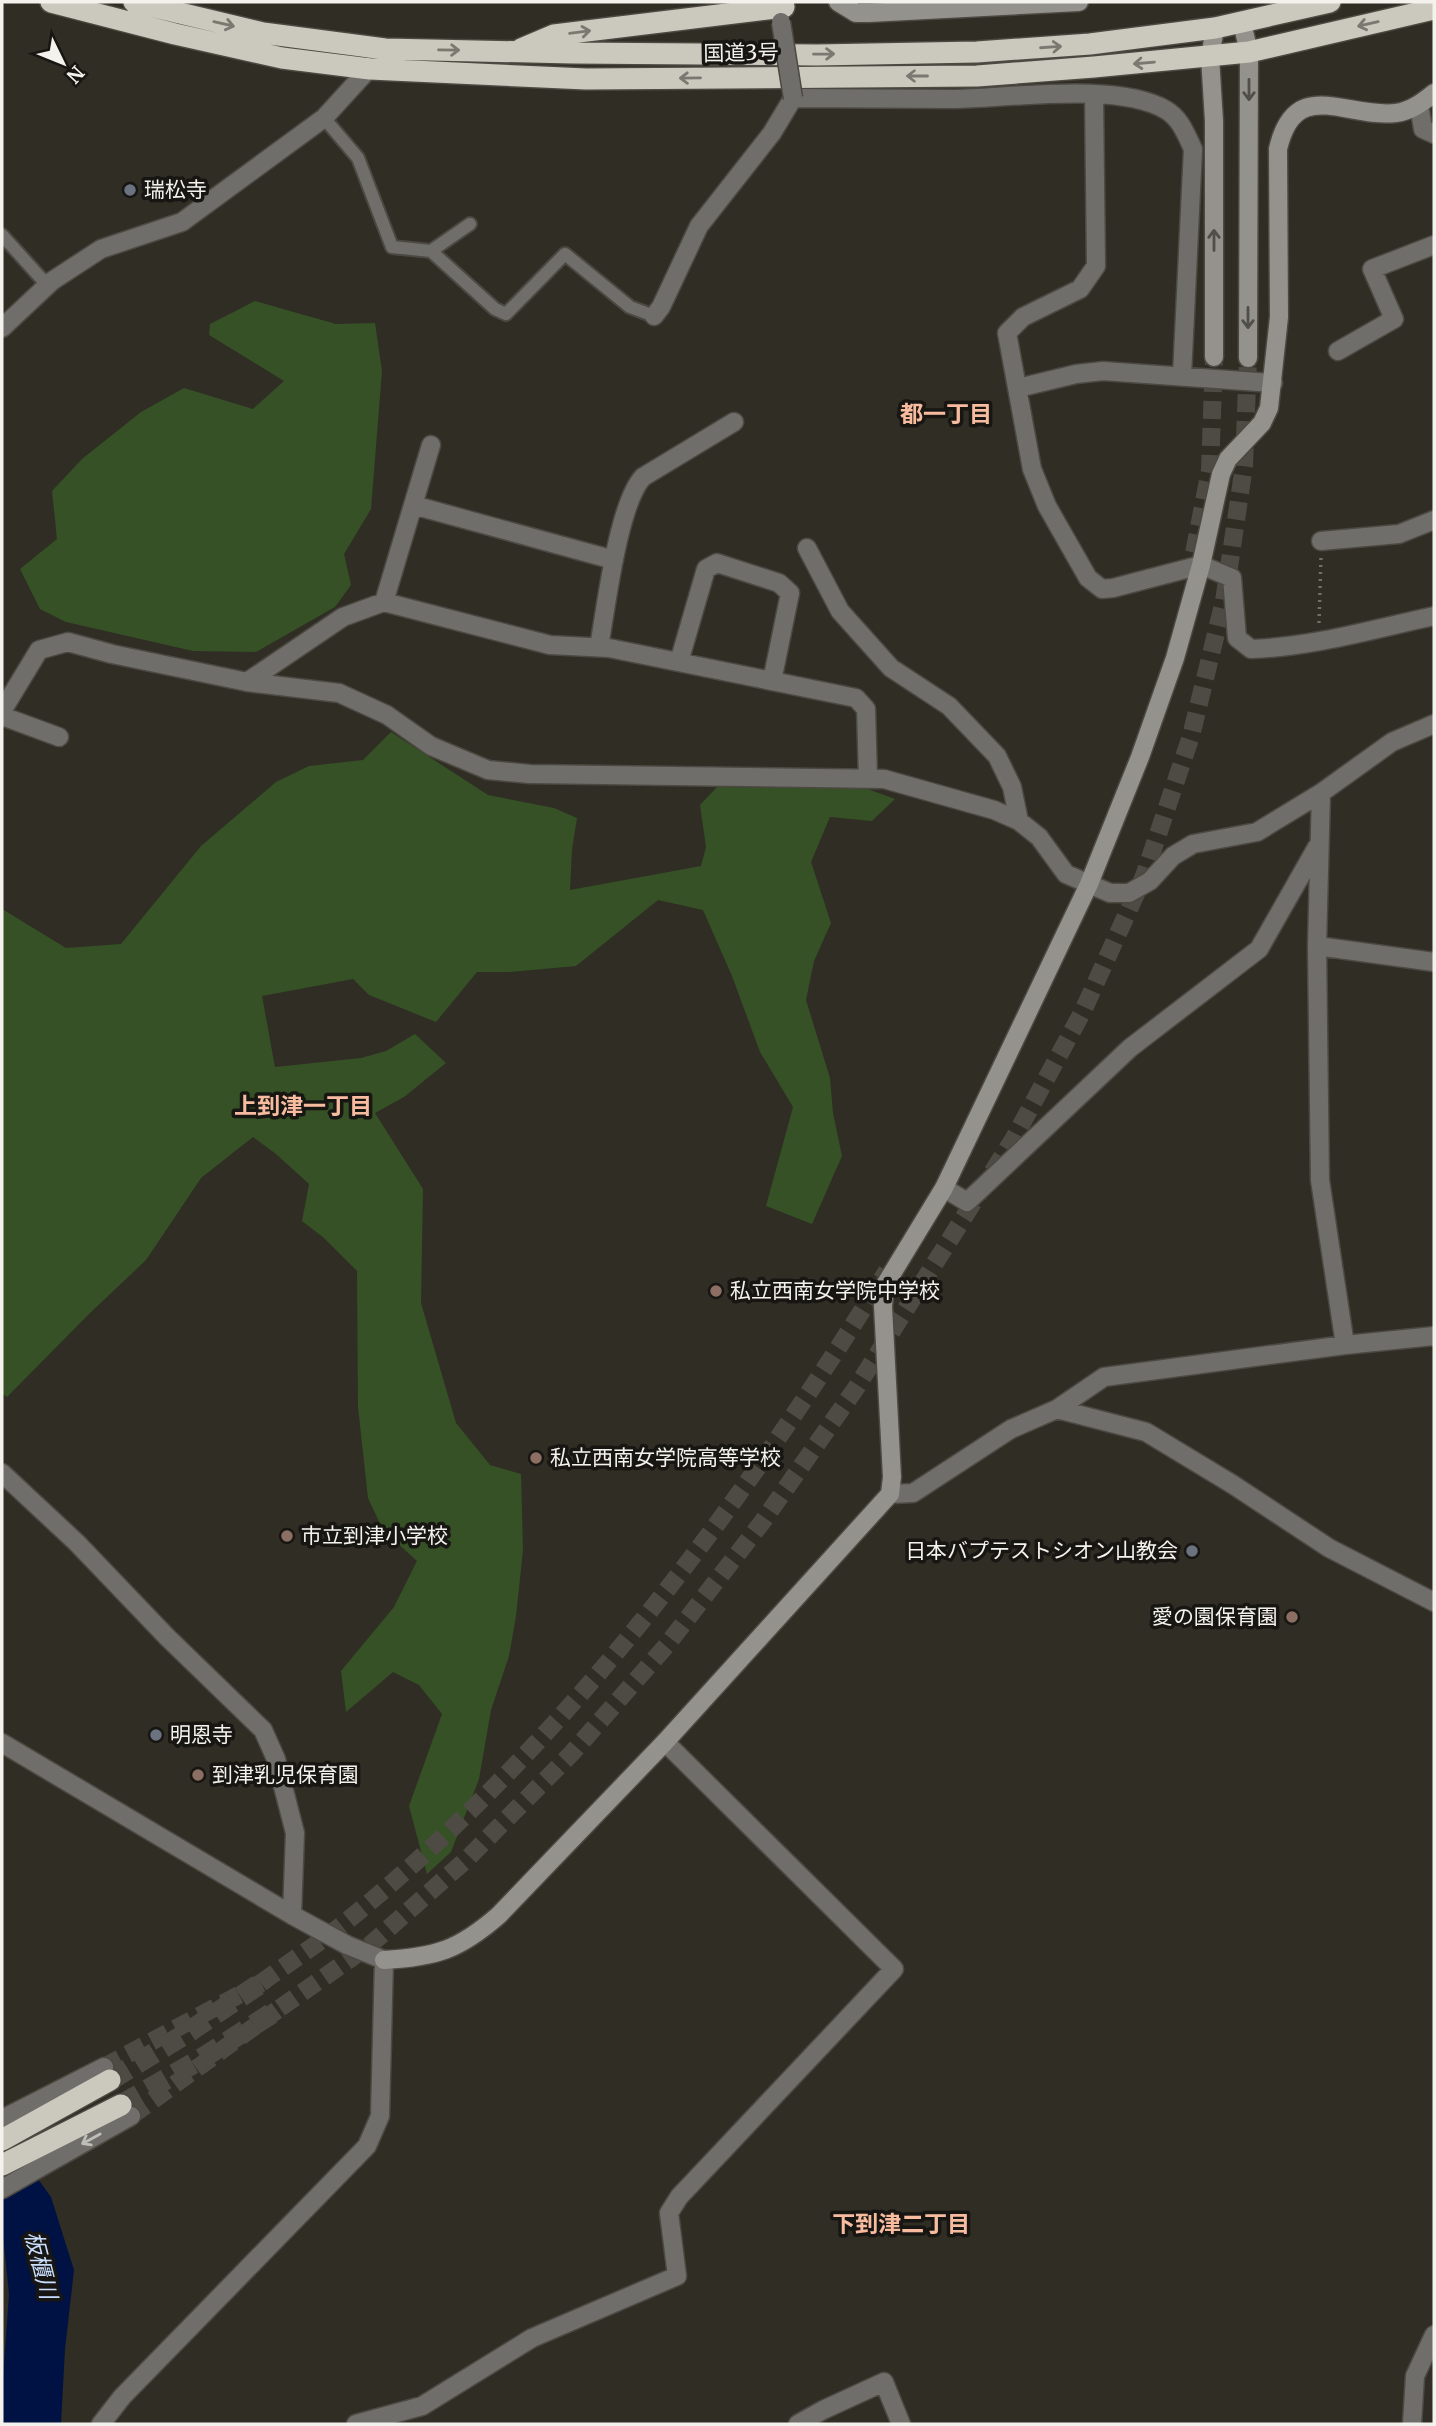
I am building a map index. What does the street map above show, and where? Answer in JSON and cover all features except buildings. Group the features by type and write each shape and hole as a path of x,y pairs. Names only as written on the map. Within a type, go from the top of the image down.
{"highway":[{"name":"国道3号","path":"51,2 282,58 370,69 586,79 977,76 1210,57 1249,52 1434,9"},
{"name":"国道3号","path":"134,2 183,8 263,33 385,49 817,55 977,52 1090,44 1215,28 1330,2"},
{"path":"515,51 554,35 785,10"},
{"path":"2,2140 27,2116 107,2074"},
{"path":"2,2165 46,2153 126,2111"}],"street":[{"path":"838,2 856,13 1079,2"},
{"path":"654,316 661,307 699,226 772,133 793,98 785,10"},
{"path":"1241,23 1249,52 1248,358"},
{"path":"1214,357 1214,121 1210,57 1215,28"},
{"path":"2,328 48,286 101,250 183,222 324,118 385,49"},
{"path":"793,98 953,99 1094,93 1139,99 1167,110 1183,127 1193,149 1182,376"},
{"path":"1094,93 1096,266 1080,289 1023,317 1007,333 1032,470 1047,506 1088,578 1102,589 1113,588 1201,565 1232,578 1237,638 1251,649 1273,649 1318,641 1434,616"},
{"path":"2,1743 347,1945 384,1961 416,1958 446,1951 475,1936 499,1915 665,1742 890,1494 892,1476 883,1306 885,1285 944,1188 1089,884 1140,757 1175,657 1201,565 1221,474 1228,459 1262,423 1269,408 1279,317 1278,149 1282,131 1293,115 1310,106 1329,104 1373,113 1397,113 1419,105 1434,93"},
{"path":"1419,105 1423,129 1434,134"},
{"path":"1338,351 1394,319 1372,270 1434,245"},
{"path":"1018,388 1076,374 1103,371 1273,383"},
{"path":"600,647 614,560 634,487 643,477 734,422"},
{"path":"384,602 431,445"},
{"path":"413,505 614,560"},
{"path":"1321,541 1399,534 1434,520"},
{"path":"807,548 840,611 891,668 949,706 998,756 1012,787 1020,821"},
{"path":"679,662 706,569 717,563 779,583 790,593 772,681"},
{"path":"247,682 344,617 384,602 550,645 600,647 856,698 866,709 868,779"},
{"path":"59,737 2,714 40,650 68,642 112,654 247,682 338,693 387,715 431,746 488,770 530,774 884,779 994,810 1020,821 1039,837 1066,874 1110,893 1129,892 1150,881 1173,856 1193,844 1257,832 1321,793 1392,742 1434,724"},
{"path":"1321,793 1317,946 1320,1180 1345,1345"},
{"path":"944,1188 967,1202 1130,1048 1259,949 1319,843"},
{"path":"1317,946 1434,962"},
{"path":"890,1494 913,1493 1011,1429 1057,1409 1104,1377 1434,1336"},
{"path":"1057,1409 1146,1432 1232,1484 1329,1548 1434,1602"},
{"path":"2,1474 77,1543 167,1637 262,1730 276,1759 295,1833 292,1915"},
{"path":"356,2424 422,2406 532,2338 677,2276 669,2213 680,2197 894,1969 665,1742"},
{"path":"101,2424 122,2397 367,2146 380,2116 384,1961"},
{"path":"2,2119 27,2116"},
{"path":"2,2189 46,2153"},
{"path":"1412,2424 1415,2376 1434,2335"},
{"path":"798,2424 884,2382 901,2424"}],"lane":[{"path":"324,118 358,158 392,247 431,251 495,309 506,314 565,254 630,306 654,316"},
{"path":"431,251 470,224"},
{"path":"2,235 48,286"}],"path":[{"path":"1318,641 1321,541"}],"green space":[{"path":"255,301 336,324 375,323 382,371 371,509 344,554 351,585 335,607 256,652 193,651 66,622 40,609 20,569 57,539 52,491 82,459 141,412 184,388 253,409 284,381 209,335 210,324"},
{"path":"391,732 488,795 554,808 577,818 570,890 701,866 706,847 700,805 717,787 865,788 895,799 872,821 830,817 811,862 831,923 814,961 806,1000 830,1078 833,1113 842,1156 812,1224 766,1206 793,1107 760,1052 732,976 703,910 658,900 576,966 477,972 436,1022 369,995 353,979 262,996 275,1067 361,1058 386,1051 415,1034 446,1063 404,1097 375,1113 423,1189 421,1303 456,1423 490,1465 521,1474 523,1550 509,1656 491,1710 479,1779 451,1852 427,1874 409,1806 442,1714 419,1685 393,1672 346,1712 341,1671 394,1607 417,1561 383,1530 368,1498 358,1407 357,1271 324,1238 302,1221 309,1184 253,1137 201,1178 146,1260 7,1397 2,1393 2,909 66,948 121,944 201,846 276,782 309,766 363,760"}],"water":[{"name":"板櫃川","path":"2,2129 51,2197 74,2270 65,2349 61,2424 2,2424 9,2294 2,2226"}],"tunnel":[{"path":"1189,579 1210,470 1214,357"},
{"path":"280,2008 370,1945 467,1859 572,1753 666,1646 763,1521 856,1388 1014,1138 1083,1011 1144,876 1191,736 1224,601 1244,466 1248,358"},
{"path":"261,1983 347,1921 428,1851 504,1777 576,1699 644,1619 709,1535 771,1449 887,1271"},
{"path":"104,2067 261,1983"},
{"path":"110,2080 261,1983"},
{"path":"131,2116 280,2008"},
{"path":"121,2105 201,2059 280,2008"}],"place":[{"name":"瑞松寺","path":"130,190"},
{"name":"私立西南女学院中学校","path":"716,1291"},
{"name":"私立西南女学院高等学校","path":"536,1458"},
{"name":"市立到津小学校","path":"287,1536"},
{"name":"日本バプテストシオン山教会","path":"1192,1551"},
{"name":"愛の園保育園","path":"1292,1617"},
{"name":"明恩寺","path":"156,1735"},
{"name":"到津乳児保育園","path":"198,1775"}],"district":[{"name":"都一丁目","path":"946,414"},
{"name":"上到津一丁目","path":"303,1106"},
{"name":"下到津二丁目","path":"901,2224"}]}
